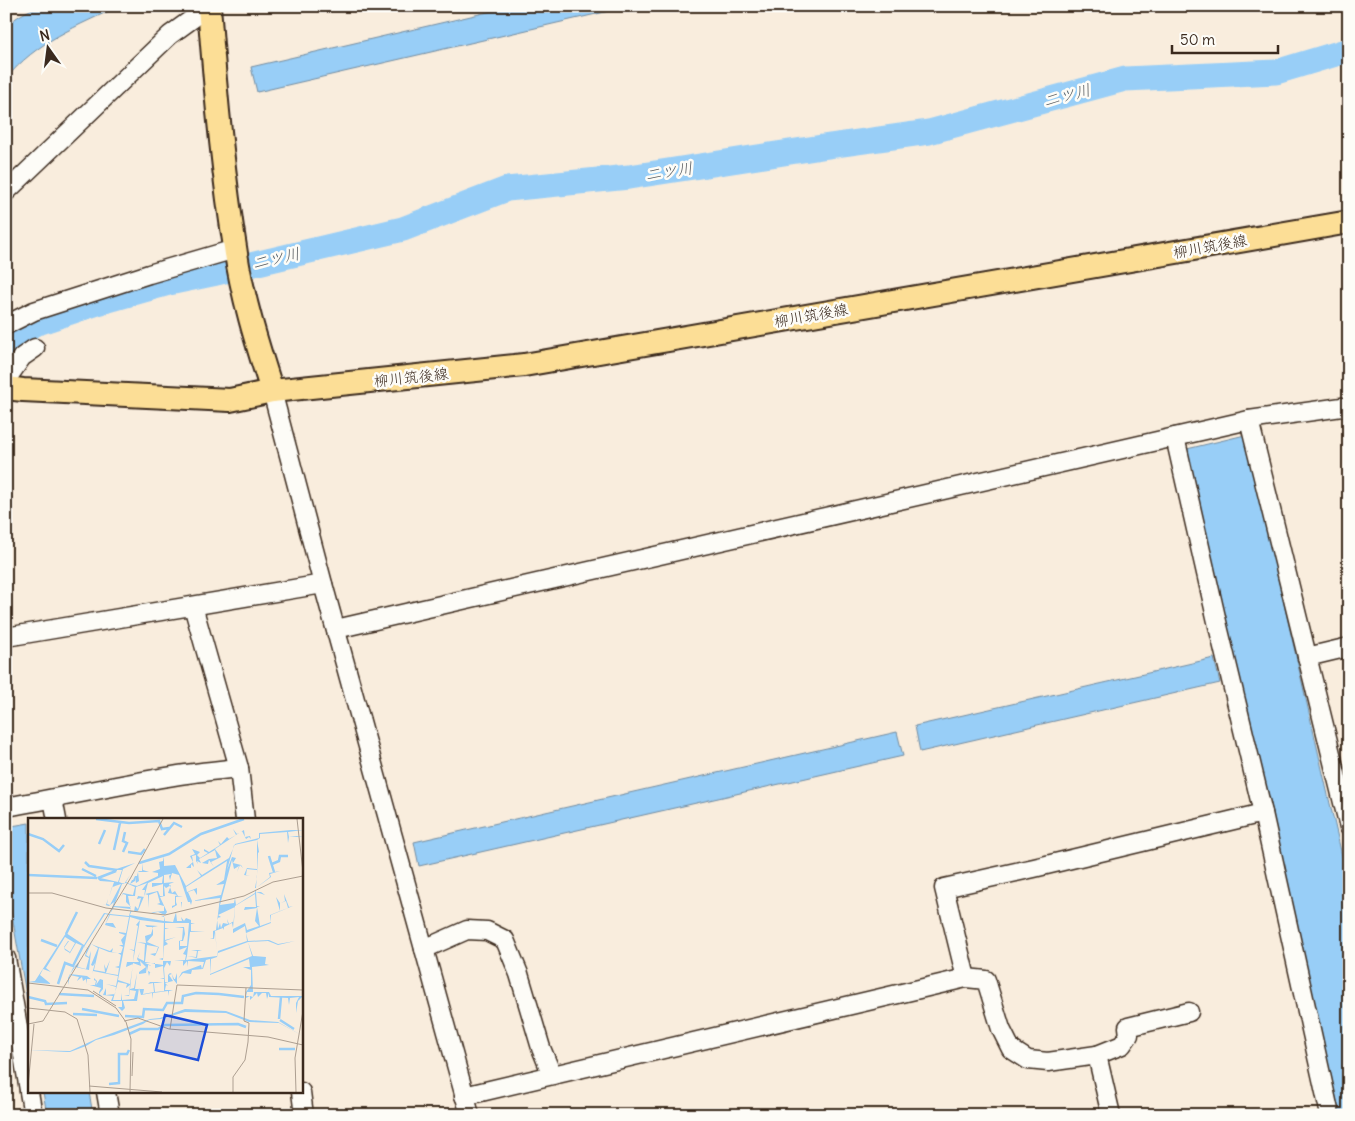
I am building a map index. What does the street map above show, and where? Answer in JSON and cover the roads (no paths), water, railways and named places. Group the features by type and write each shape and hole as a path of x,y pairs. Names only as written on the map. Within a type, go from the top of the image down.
{"main road":[{"path":"209,6 218,126 235,249 244,292 272,391"},
{"name":"柳川筑後線","path":"12,386 230,400 272,391 524,365 1349,222"}],"street":[{"path":"6,192 170,35 209,6"},
{"path":"6,325 34,311 148,274 235,249"},
{"path":"12,386 22,357 35,348"},
{"path":"272,391 323,584 470,1115"},
{"path":"336,629 1250,420 1349,406"},
{"path":"1250,420 1349,827"},
{"path":"1175,437 1263,813 1330,1115"},
{"path":"6,637 323,584"},
{"path":"193,606 239,768 245,818"},
{"path":"1307,657 1349,647"},
{"path":"6,807 180,774 239,768"},
{"path":"53,799 57,818"},
{"path":"966,978 944,888 1263,813"},
{"path":"424,950 467,930 487,930 505,940 519,974 541,1048 552,1075"},
{"path":"6,958 28,1085"},
{"path":"464,1096 966,978 986,980 1001,1029 1011,1049 1028,1060 1048,1062 1097,1055 1122,1045 1129,1035 1128,1027 1189,1012"},
{"path":"1097,1055 1111,1115"},
{"path":"30,1094 33,1115"},
{"path":"106,1094 110,1115"},
{"path":"301,1094 304,1115"}],"water":[{"path":"39,6 120,6 44,45 30,55 6,79 6,27 13,20"},
{"path":"514,6 631,6 257,92 251,67"},
{"path":"1245,435 1349,886 1349,1115 1340,1115 1187,449"},
{"path":"1214,658 1220,683 920,752 915,726"},
{"path":"897,732 903,756 419,866 414,842"},
{"path":"28,823 28,1005 6,882 6,827"},
{"path":"43,1094 89,1094 93,1115 47,1115"}],"waterway":[{"name":"二ツ川","path":"6,347 32,325 98,303 169,283 403,229 507,189 629,177 929,132 1125,79 1276,72 1349,50"}]}
